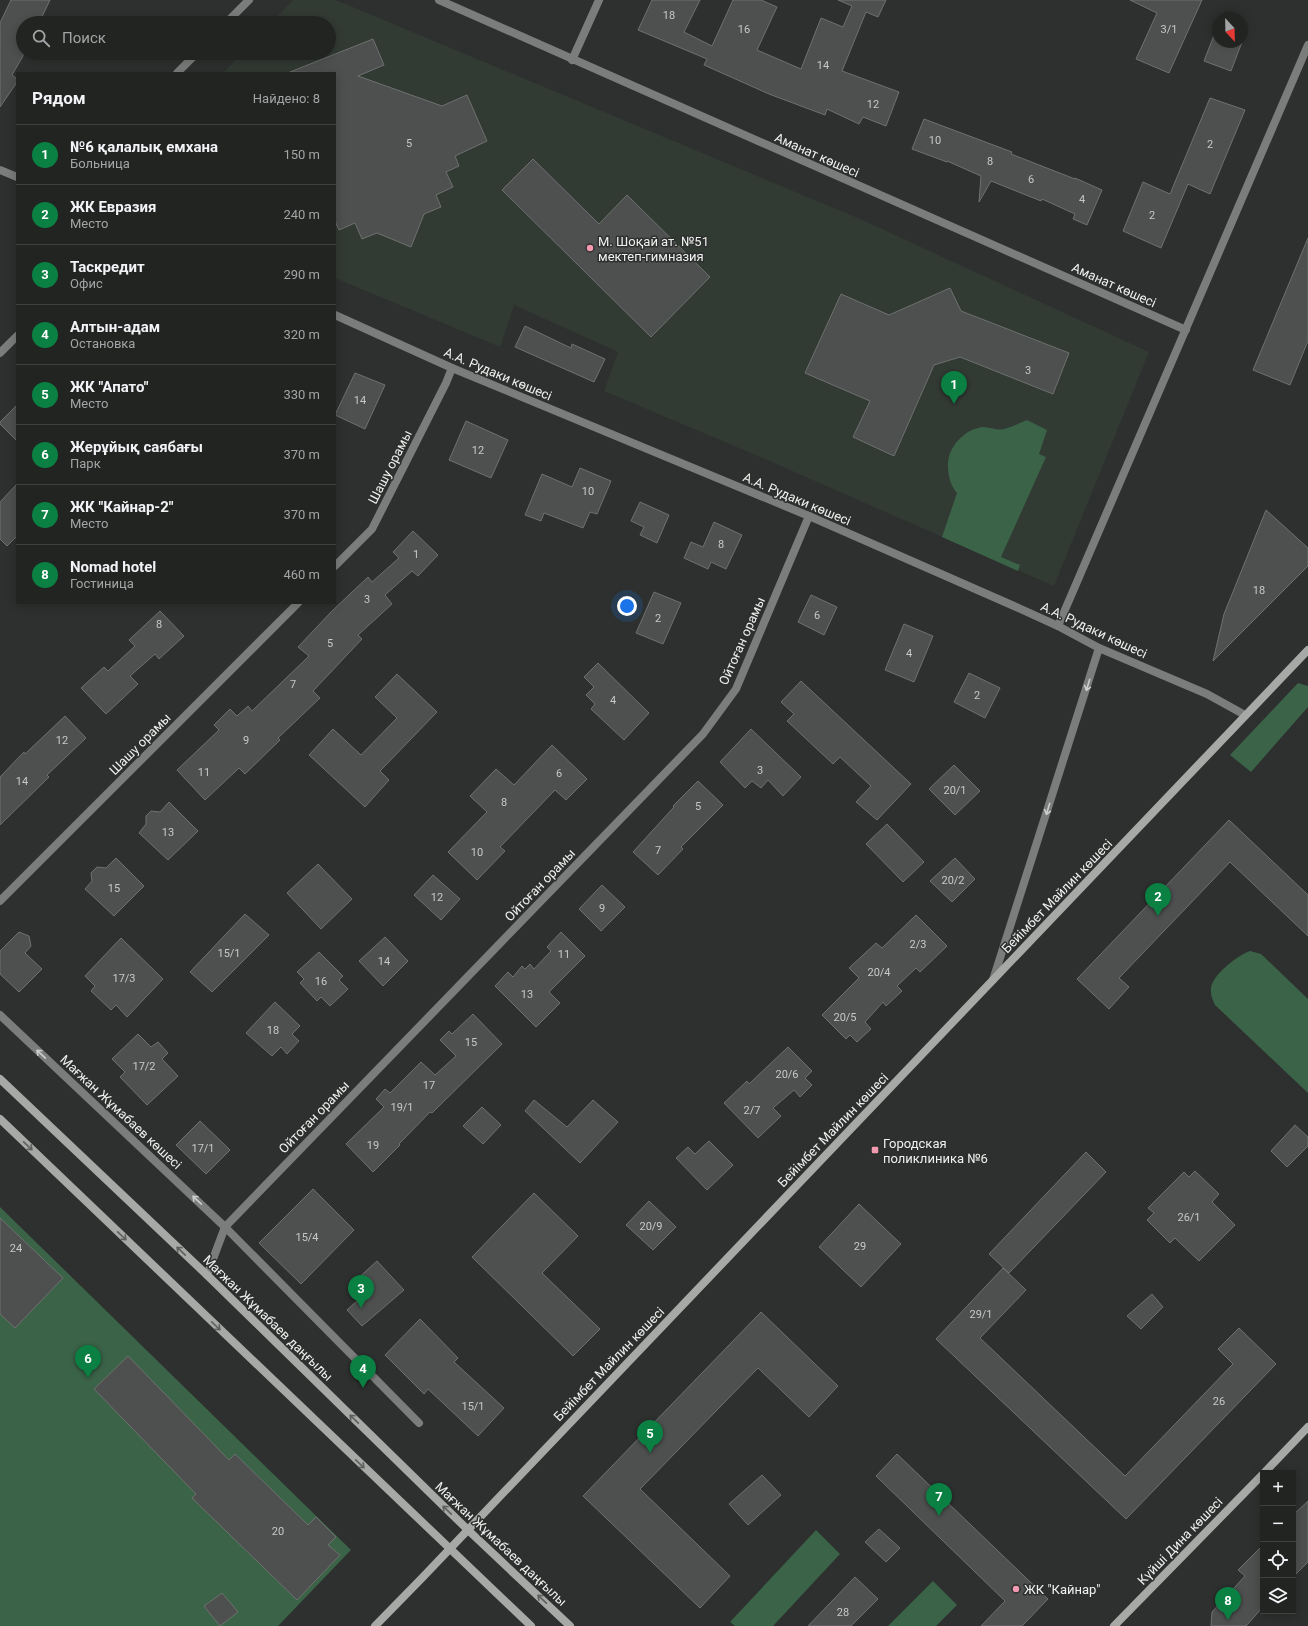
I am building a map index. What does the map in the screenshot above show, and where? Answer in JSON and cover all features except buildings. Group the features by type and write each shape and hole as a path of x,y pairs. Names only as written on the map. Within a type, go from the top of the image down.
{"street":[{"path":"233,16 249,0"},
{"name":"Аманат көшесі","path":"439,0 1186,330"},
{"path":"572,60 599,0"},
{"path":"1058,626 1308,45"},
{"path":"178,72 190,60"},
{"path":"0,170 16,177"},
{"name":"А.А. Рудаки көшесі","path":"336,315 452,368 809,516 1058,626 1099,648 1207,694 1245,715"},
{"path":"0,354 16,337"},
{"name":"Шашу орамы","path":"336,565 372,529 446,383 452,368"},
{"name":"Ойтоған орамы","path":"225,1227 703,734 736,689 809,516"},
{"name":"Шашу орамы","path":"0,901 297,604"},
{"path":"993,980 1099,648"},
{"name":"Бейімбет Майлин көшесі","path":"374,1626 468,1530 1308,650"},
{"name":"Мағжан Жұмабаев көшесі","path":"0,1015 225,1227 419,1423"},
{"name":"Мағжан Жұмабаев даңғылы","path":"0,1079 207,1275 468,1530 570,1626"},
{"path":"0,1119 531,1626"},
{"path":"207,1275 225,1227"},
{"name":"Күйші Дина көшесі","path":"1266,1470 1308,1427"},
{"name":"Күйші Дина көшесі","path":"1114,1626 1260,1476"}],"shaded area":[{"name":"М. Шоқай ат. №51 мектеп-гимназия","path":"293,0 336,0 858,218 1149,352 1054,586 758,456 604,391 618,352 514,305 500,347 336,278 336,72 224,72 235,60 336,60 336,16 278,16"}],"green space":[{"path":"1027,420 1047,430 1039,454 1046,457 1001,557 1020,565 1018,571 942,537 957,493 951,483 948,469 949,458 954,445 964,435 976,428 983,427 1002,429"},
{"path":"1298,683 1308,686 1308,707 1251,772 1230,755"},
{"path":"1250,951 1261,954 1308,999 1308,1093 1215,1005 1211,995 1211,989 1212,984 1218,974 1228,964"},
{"path":"0,1207 351,1550 278,1626 0,1626"},
{"path":"816,1530 840,1554 773,1626 735,1626 730,1622"},
{"path":"933,1581 957,1605 936,1626 888,1626"}],"place":[{"name":"М. Шоқай ат. №51 мектеп-гимназия","path":"590,248"},
{"name":"№6 қалалық емхана","path":"954,404"},
{"name":"ЖК Евразия","path":"1158,916"},
{"name":"Городская поликлиника №6","path":"875,1150"},
{"name":"Таскредит","path":"361,1308"},
{"name":"Жерұйық саябағы","path":"88,1378"},
{"name":"Алтын-адам","path":"363,1388"},
{"name":"ЖК \"Апато\"","path":"650,1453"},
{"name":"ЖК \"Кайнар-2\"","path":"939,1516"},
{"name":"ЖК \"Кайнар\"","path":"1016,1589"},
{"name":"Nomad hotel","path":"1228,1620"}]}
